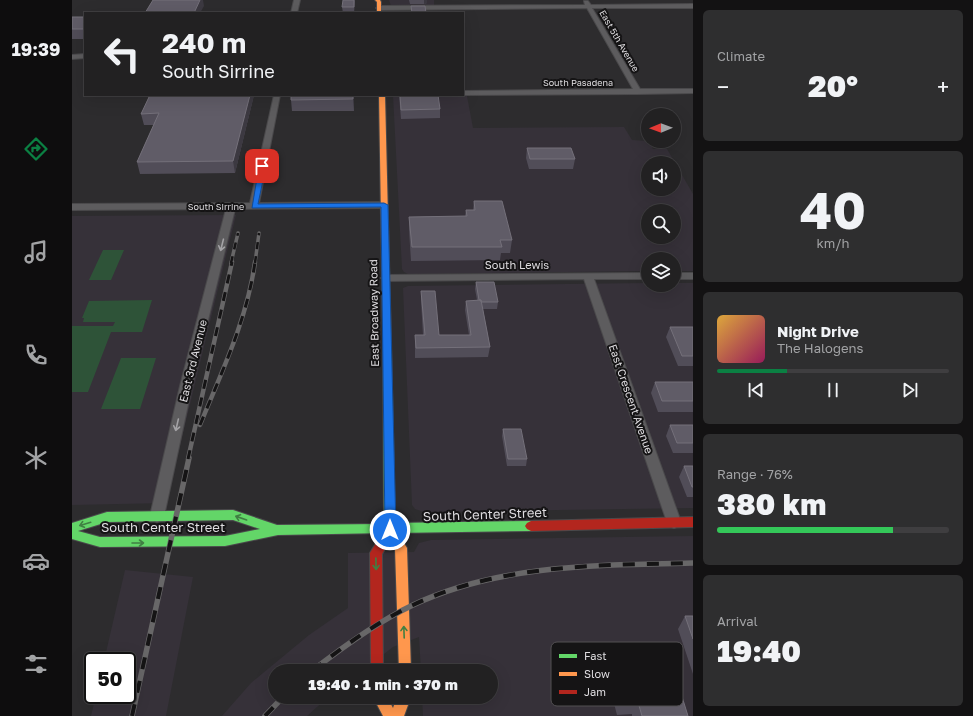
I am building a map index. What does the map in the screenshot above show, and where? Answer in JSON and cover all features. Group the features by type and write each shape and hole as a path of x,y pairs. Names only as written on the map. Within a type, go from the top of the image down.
{"main road":[{"name":"East Broadway Road","path":"382,96 390,530"},
{"name":"South Center Street","path":"72,528 107,517 233,515 278,530"},
{"name":"South Center Street","path":"72,534 100,542 225,542 278,530 390,530 693,522"},
{"path":"377,664 376,553 390,530 401,548 406,664"},
{"path":"384,704 390,716"},
{"path":"397,716 401,704"}],"street":[{"path":"294,12 297,0"},
{"name":"East 5th Avenue","path":"585,0 638,92"},
{"path":"676,0 681,6"},
{"path":"379,5 693,6"},
{"path":"72,57 84,56"},
{"name":"South Pasadena","path":"464,93 693,91"},
{"path":"254,207 277,96"},
{"name":"South Sirrine","path":"72,207 384,205"},
{"name":"East 3rd Avenue","path":"157,516 186,386 231,207"},
{"name":"South Lewis","path":"386,278 641,276"},
{"path":"681,276 693,276"},
{"name":"East Crescent Avenue","path":"588,277 674,522"}],"shaded area":[{"path":"389,0 434,0 434,6 391,6"},
{"path":"393,96 467,96 473,128 624,127 632,140 641,141 641,148 667,149 671,156 641,156 641,196 681,196 681,173 693,194 693,271 681,271 681,252 641,252 641,271 408,274 402,269"},
{"path":"236,215 166,503 72,505 72,216"},
{"path":"641,283 641,292 681,292 681,283 693,283 693,508 424,512 415,509 412,505 403,288 408,286"},
{"path":"693,536 693,716 423,716 422,704 498,704 498,664 421,664 419,637 393,647 371,664 274,664 309,635 348,608 348,553 414,552 419,543 431,540"},
{"path":"125,570 193,577 166,716 91,716 94,704 136,704 136,652 106,652"},
{"path":"268,669 268,704 320,704 307,716 222,716 251,683"}],"green space":[{"path":"103,250 124,250 111,280 89,280"},
{"path":"152,300 142,332 111,332 88,392 72,392 72,326 113,326 115,322 83,322 84,318 82,318 89,301"},
{"path":"121,358 156,358 140,409 101,409"}],"building":[{"path":"153,0 200,0 194,12 146,12"},
{"path":"343,0 354,0 354,7 342,7"},
{"path":"411,6 425,6 426,12 412,12"},
{"path":"72,17 84,17 84,29 72,29"},
{"path":"150,96 250,96 233,161 137,162 159,113 141,114"},
{"path":"291,96 353,96 353,99 291,100"},
{"path":"400,96 438,96 440,109 401,110"},
{"path":"527,148 571,148 575,159 530,159"},
{"path":"474,201 502,201 512,240 500,240 502,247 412,247 409,217 467,216 466,210 475,210"},
{"path":"476,282 494,282 498,302 481,302 481,300 479,300"},
{"path":"421,291 435,291 439,335 471,335 466,301 481,300 490,347 416,348 415,335 425,335"},
{"path":"670,327 693,327 693,356 682,356"},
{"path":"655,382 693,382 693,401 662,401"},
{"path":"670,425 693,425 693,443 677,443"},
{"path":"503,429 521,429 527,459 508,459"},
{"path":"684,466 693,466 693,487 692,487"},
{"path":"685,616 693,616 693,639"},
{"path":"683,700 688,716 642,716 639,706 683,706"}],"railway":[{"path":"231,263 238,233"},
{"path":"255,263 259,233"},
{"path":"188,459 232,262"},
{"path":"200,425 240,325 255,262"},
{"path":"132,716 189,458"},
{"path":"321,664 361,635 413,605 480,581 550,569 586,566 693,563"},
{"path":"265,716 276,704"}],"traffic: fast":[{"path":"387,340 390,530"},
{"path":"72,528 107,517 233,515 277,530"},
{"path":"72,534 100,542 225,541 278,530 531,526"}],"traffic: slow":[{"path":"377,0 379,2 379,12"},
{"path":"382,96 387,340"},
{"path":"390,530 401,548 405,664"},
{"path":"384,704 390,716"},
{"path":"397,716 401,704"}],"traffic: jam":[{"path":"531,526 693,522"},
{"path":"377,664 376,553 390,530"}],"route":[{"path":"262,166 254,207 384,205 390,530"}]}
